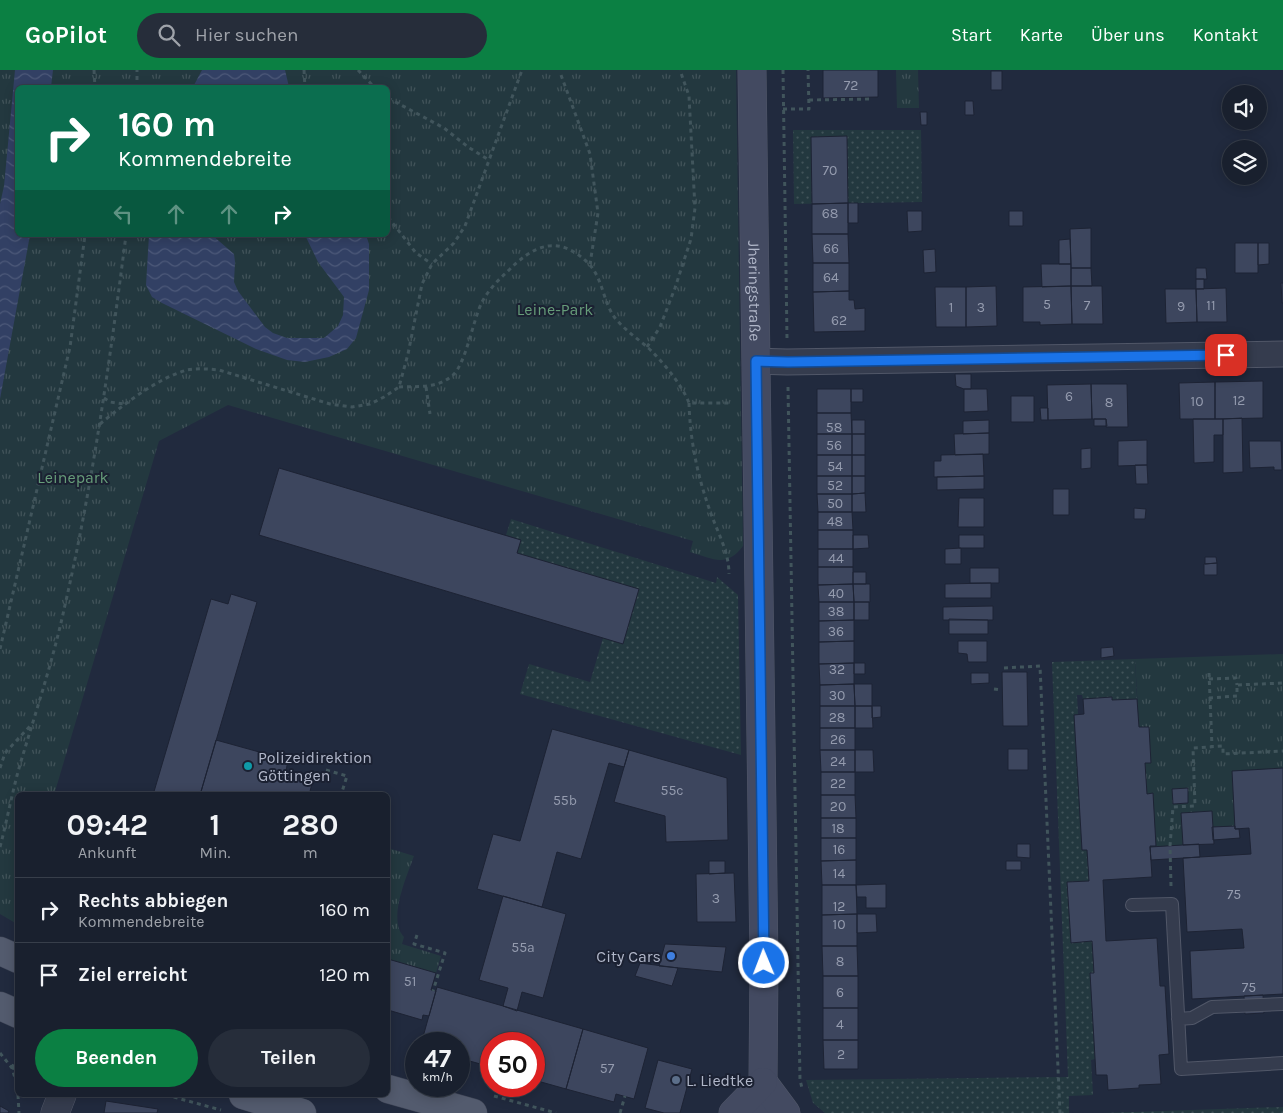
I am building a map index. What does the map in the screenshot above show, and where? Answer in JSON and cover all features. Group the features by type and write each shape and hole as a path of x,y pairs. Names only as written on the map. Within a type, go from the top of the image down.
{"main road":[{"name":"Jheringstraße","path":"752,70 764,963 763,1082 760,1113"},
{"path":"0,951 15,958"},
{"path":"0,1006 15,1013"},
{"path":"733,1113 763,1082 795,1104"},
{"path":"390,1089 479,1104"},
{"path":"250,1097 302,1113"}],"street":[{"path":"756,361 1283,354"},
{"path":"43,1113 47,1097"},
{"path":"56,1113 61,1097"}],"lane":[{"path":"1132,905 1172,904 1181,1069 1283,1063"},
{"path":"1178,1019 1192,1018 1212,1007 1283,1004"}],"path":[{"path":"94,70 95,85"},
{"path":"137,70 137,85"},
{"path":"304,70 305,85"},
{"path":"358,70 372,85"},
{"path":"399,387 410,346 422,284 432,264 454,243 466,226 522,70"},
{"path":"647,347 660,327 676,288 691,240 695,208 689,96 680,70"},
{"path":"783,70 800,1070 795,1104"},
{"path":"783,109 809,109 808,70"},
{"path":"561,75 590,154 598,213 590,265"},
{"path":"390,99 444,128 468,147 489,160"},
{"path":"809,100 873,100"},
{"path":"390,220 416,253 432,264"},
{"path":"0,649 70,347 85,237"},
{"path":"0,847 21,760 34,722 65,607 100,424 126,237"},
{"path":"100,424 124,404 156,384 187,370 204,368 218,370 330,404 352,407 370,404 399,387 426,387 441,383 454,374 461,362 482,300 493,286 513,265 534,250 548,244 562,246 576,253 590,265 598,276 604,297 614,317 626,330 647,347 675,379 686,395 689,403 690,429 698,469 709,508 729,560 729,574"},
{"path":"426,387 430,414"},
{"path":"104,398 110,402 124,404"},
{"path":"689,403 788,403"},
{"path":"1004,668 1040,666 1060,1113"},
{"path":"1208,673 1212,747"},
{"path":"1209,679 1236,678 1237,685 1237,696 1210,698"},
{"path":"1237,685 1283,683"},
{"path":"994,689 1001,690"},
{"path":"0,768 5,754 34,722"},
{"path":"1172,904 1170,859 1173,807 1195,806 1193,748 1223,746 1223,754 1283,751"},
{"path":"326,770 347,776 342,792"},
{"path":"417,935 414,944 445,953 433,991"},
{"path":"0,1053 12,1068 15,1078"},
{"path":"12,1068 15,1062"},
{"path":"620,1113 625,1096"},
{"path":"18,1097 19,1113"},
{"path":"173,1097 230,1113"},
{"path":"479,1104 556,1113"}],"green space":[{"name":"Leine-Park","path":"0,70 736,70 743,546 731,557 719,560 713,559 690,552 693,541 228,405 159,441 55,792 15,792 15,923 0,914"},
{"path":"896,70 918,70 919,108 897,108"},
{"path":"793,130 921,130 922,202 794,204"},
{"path":"511,519 716,583 717,577 738,595 741,755 520,694 529,664 590,682 603,638 623,644 517,553 521,540 506,535"},
{"path":"1283,654 1283,768 1232,771 1235,826 1212,827 1183,845 1150,847 1156,845 1153,793 1147,794 1145,763 1151,763 1149,727 1139,727 1135,659"},
{"path":"1135,659 1137,699 1112,700 1112,697 1083,699 1082,695 1077,695 1078,714 1074,715 1082,850 1087,850 1089,881 1067,883 1071,943 1092,941 1094,973 1090,974 1095,1059 1091,1060 1093,1095 1069,1096 1069,1113 825,1113 813,1103 806,1080 1068,1077 1052,662"},
{"path":"390,849 414,856 403,886 398,909 397,920 399,929 404,937 402,944 441,956 436,973 390,960"},
{"path":"1283,1107 1283,1113 1103,1113"}],"water":[{"path":"15,70 53,70 51,85 15,85 15,237 30,237 0,399 0,204 4,186"},
{"path":"202,70 285,70 289,85 194,85"},
{"path":"149,237 214,237 234,254 234,282 238,291 265,327 273,333 287,338 324,338 338,326 343,315 344,297 318,262 306,237 367,237 369,244 369,290 356,338 347,349 329,357 305,362 287,360 256,349 162,303 152,297 146,285"}],"building":[{"path":"823,70 878,70 878,97 823,98"},
{"path":"991,71 1002,71 1002,90 991,90"},
{"path":"965,101 973,101 974,115 965,115"},
{"path":"920,112 927,112 927,125 921,125"},
{"path":"847,136 848,203 812,204 811,137"},
{"path":"848,203 848,234 812,234 812,204"},
{"path":"848,203 858,203 858,223 848,223"},
{"path":"907,211 922,211 922,231 908,232"},
{"path":"1009,211 1023,211 1023,226 1009,226"},
{"path":"1091,228 1091,268 1071,268 1070,229"},
{"path":"812,234 848,234 849,263 813,263"},
{"path":"1070,239 1071,264 1059,264 1059,240"},
{"path":"1235,243 1258,243 1258,273 1235,273"},
{"path":"1258,243 1269,243 1269,264 1258,265"},
{"path":"935,249 936,272 924,273 923,250"},
{"path":"813,263 849,263 849,291 813,292"},
{"path":"1041,264 1071,264 1071,286 1042,287"},
{"path":"1071,268 1091,268 1092,286 1071,286"},
{"path":"1196,268 1206,268 1207,279 1196,279"},
{"path":"1196,279 1204,279 1204,289 1196,289"},
{"path":"1281,283 1283,283 1283,303 1282,303"},
{"path":"996,286 997,326 966,327 966,287"},
{"path":"1071,286 1102,286 1103,324 1072,324"},
{"path":"1071,286 1072,324 1040,325 1040,322 1023,322 1023,287"},
{"path":"935,287 966,287 966,327 936,327"},
{"path":"1226,288 1227,322 1197,322 1196,289"},
{"path":"1165,289 1196,289 1197,322 1166,323"},
{"path":"849,291 849,300 854,300 855,309 865,308 865,331 814,332 813,292"},
{"path":"955,374 971,374 971,389 956,386"},
{"path":"1263,381 1263,418 1215,419 1215,382"},
{"path":"1215,382 1215,419 1180,419 1179,383"},
{"path":"1091,384 1092,419 1048,420 1047,385"},
{"path":"1091,384 1127,384 1128,427 1106,427 1106,419 1092,419"},
{"path":"817,389 851,389 851,413 817,413"},
{"path":"851,389 863,389 863,402 851,402"},
{"path":"964,389 987,389 988,411 964,412"},
{"path":"1011,396 1034,396 1034,422 1011,422"},
{"path":"1040,408 1048,408 1048,420 1041,420"},
{"path":"817,413 851,413 852,434 817,434"},
{"path":"1242,418 1243,472 1223,473 1223,419"},
{"path":"1094,419 1106,419 1107,426 1094,426"},
{"path":"1193,419 1223,419 1223,435 1214,435 1214,462 1194,463"},
{"path":"852,420 865,420 865,434 852,434"},
{"path":"989,420 989,433 963,434 963,421"},
{"path":"989,433 989,454 955,455 954,434"},
{"path":"817,434 852,434 852,455 817,455"},
{"path":"852,434 865,434 865,455 852,455"},
{"path":"1147,440 1147,465 1118,466 1118,441"},
{"path":"1249,441 1281,441 1282,470 1274,470 1274,467 1250,468"},
{"path":"1091,448 1091,468 1081,469 1081,449"},
{"path":"983,454 984,476 934,477 934,461 941,461 941,455"},
{"path":"817,455 852,455 852,476 817,476"},
{"path":"852,455 865,455 865,476 852,476"},
{"path":"1135,465 1147,465 1148,484 1136,484"},
{"path":"279,468 521,540 517,553 639,589 623,644 259,535"},
{"path":"817,476 852,476 852,494 817,494"},
{"path":"852,476 865,476 865,493 852,494"},
{"path":"984,476 984,489 937,490 937,477"},
{"path":"1053,489 1069,489 1069,515 1053,515"},
{"path":"865,493 866,512 852,512 852,494"},
{"path":"817,494 852,494 852,512 818,512"},
{"path":"959,498 984,498 984,527 958,527"},
{"path":"1134,508 1146,509 1145,519 1134,519"},
{"path":"818,512 852,512 853,530 818,530"},
{"path":"818,530 853,530 853,549 818,549"},
{"path":"853,535 868,535 869,548 853,549"},
{"path":"959,535 984,535 984,548 959,548"},
{"path":"961,548 961,564 945,564 945,549"},
{"path":"818,549 853,549 853,567 818,567"},
{"path":"1205,557 1216,557 1217,563 1205,564"},
{"path":"1217,563 1217,575 1204,575 1204,564"},
{"path":"818,567 853,567 853,584 818,585"},
{"path":"970,568 999,568 999,583 970,583"},
{"path":"853,572 866,572 866,584 853,584"},
{"path":"991,583 991,598 945,598 945,584"},
{"path":"853,584 854,602 819,602 818,585"},
{"path":"853,584 870,584 870,602 854,602"},
{"path":"231,594 257,602 201,792 154,792 211,599 228,604"},
{"path":"819,602 854,602 854,620 819,621"},
{"path":"854,602 869,602 869,620 854,620"},
{"path":"993,606 993,620 943,620 943,607"},
{"path":"949,619 988,620 988,634 949,634"},
{"path":"854,620 854,641 819,642 819,621"},
{"path":"854,641 854,663 819,664 819,642"},
{"path":"958,641 987,641 987,662 968,662 967,654 958,653"},
{"path":"1113,647 1114,656 1101,658 1101,648"},
{"path":"854,663 854,684 820,685 819,664"},
{"path":"854,663 865,663 865,674 854,674"},
{"path":"1002,672 1027,672 1028,726 1003,726"},
{"path":"971,673 989,673 989,683 971,684"},
{"path":"854,684 855,706 820,706 820,685"},
{"path":"854,684 872,684 872,706 855,706"},
{"path":"1112,697 1112,700 1137,699 1139,727 1149,727 1151,763 1145,763 1147,794 1153,793 1156,846 1150,846 1152,877 1103,880 1106,941 1157,938 1160,986 1165,986 1169,1054 1159,1055 1161,1084 1108,1090 1107,1075 1096,1075 1090,973 1094,973 1092,941 1071,943 1067,882 1089,881 1087,850 1082,850 1074,715 1084,714 1083,699"},
{"path":"820,706 855,706 855,728 820,728"},
{"path":"855,706 872,706 873,728 855,728"},
{"path":"872,706 881,706 881,717 872,718"},
{"path":"820,728 855,728 855,750 820,750"},
{"path":"552,729 629,750 624,767 609,763 581,859 557,852 542,907 477,889 493,834 520,841"},
{"name":"Polizeidirektion Göttingen","path":"216,740 288,760 286,771 313,780 310,792 201,792"},
{"path":"1008,749 1028,749 1028,770 1008,770"},
{"path":"629,750 727,778 728,840 666,842 665,816 614,802"},
{"path":"820,750 855,750 855,772 821,772"},
{"path":"855,750 873,750 874,772 855,772"},
{"path":"1283,768 1283,994 1192,999 1190,951 1244,948 1242,929 1187,932 1183,858 1251,854 1249,828 1235,829 1232,771"},
{"path":"821,772 855,772 855,795 821,795"},
{"path":"1188,788 1188,803 1173,804 1172,789"},
{"path":"821,795 855,795 856,818 821,818"},
{"path":"1212,811 1214,844 1183,845 1181,813"},
{"path":"821,818 856,818 856,838 821,838"},
{"path":"1235,826 1235,829 1239,829 1240,838 1213,840 1212,827"},
{"path":"821,838 856,838 856,860 821,861"},
{"path":"1017,844 1030,844 1030,858 1017,857"},
{"path":"1199,844 1200,857 1151,860 1150,847"},
{"path":"856,860 856,885 822,885 821,861"},
{"path":"709,861 725,861 725,873 709,874"},
{"path":"1006,861 1021,861 1021,870 1006,870"},
{"path":"734,873 736,922 697,922 696,874"},
{"path":"886,884 886,908 866,908 866,897 857,897 856,885"},
{"path":"822,885 856,885 857,914 822,915"},
{"path":"503,896 566,914 543,998 522,992 517,1011 503,1006 508,988 479,980"},
{"path":"857,914 857,946 822,946 822,915"},
{"path":"857,914 876,914 877,932 857,933"},
{"path":"665,944 726,947 722,972 659,966"},
{"path":"822,946 857,946 858,976 823,976"},
{"path":"390,960 436,973 431,990 436,991 429,1016 423,1015 422,1020 390,1011"},
{"path":"640,963 678,968 672,986 635,976"},
{"path":"823,976 858,976 858,1008 823,1008"},
{"path":"437,987 583,1029 566,1089 545,1083 545,1032 480,1032 480,1064 470,1061 470,1032 424,1032"},
{"path":"1263,995 1264,1013 1245,1014 1244,996"},
{"path":"823,1008 858,1008 858,1040 823,1040"},
{"path":"583,1029 648,1048 634,1099 616,1094 614,1102 566,1089"},
{"path":"823,1040 858,1040 858,1069 824,1069"},
{"path":"658,1060 692,1069 680,1113 664,1113 645,1108"},
{"path":"106,1101 158,1109 157,1113 104,1113"},
{"path":"0,1106 9,1111 8,1113 0,1113"}],"place":[{"name":"Polizeidirektion Göttingen","path":"248,766"},
{"name":"City Cars","path":"671,956"},
{"name":"L. Liedtke","path":"676,1080"}],"route":[{"path":"764,963 756,361 1035,359 1226,355"}],"park label":[{"name":"Leinepark","path":"73,477"}]}
